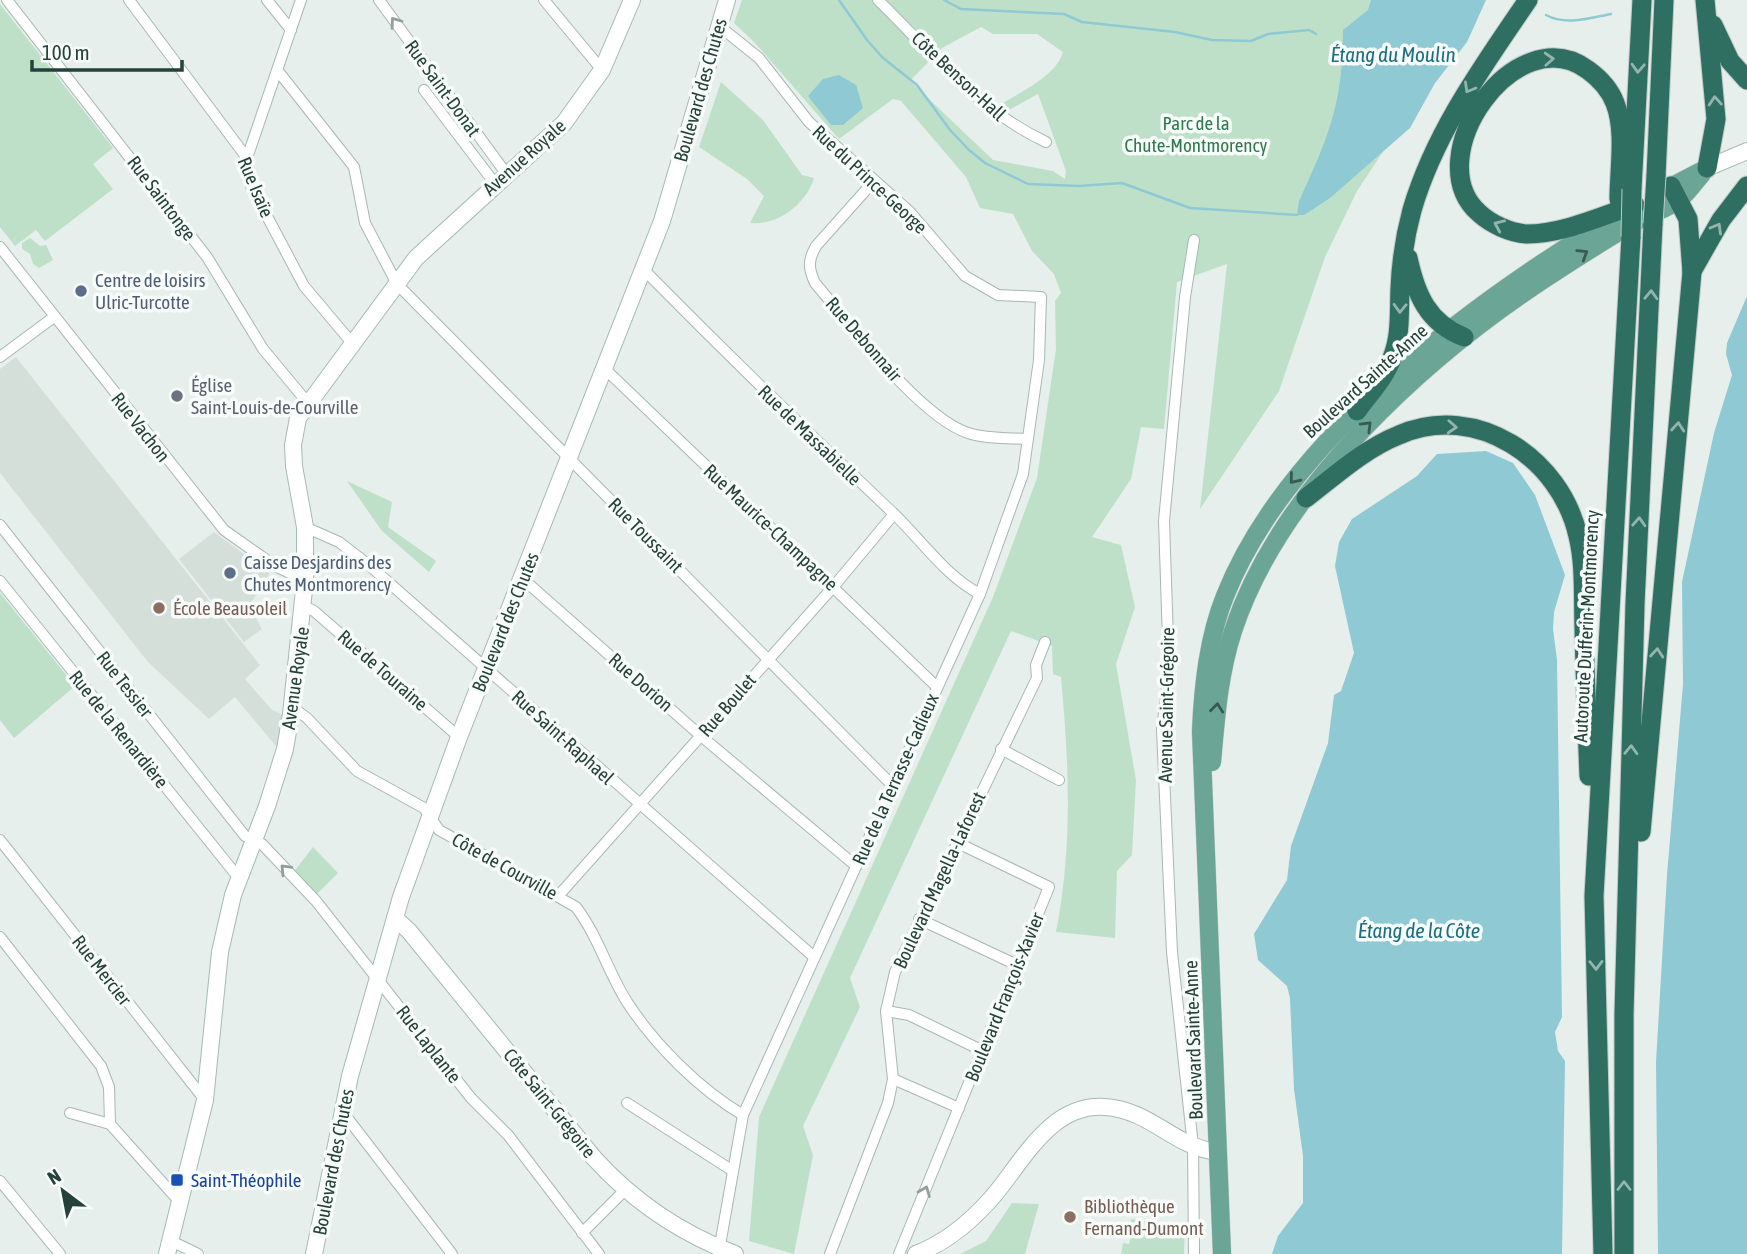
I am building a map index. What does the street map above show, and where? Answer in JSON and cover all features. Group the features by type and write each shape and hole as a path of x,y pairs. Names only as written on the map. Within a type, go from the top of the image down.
{"highway":[{"path":"1357,411 1386,372 1399,338 1404,240 1413,208 1437,148 1475,77 1528,0"},
{"path":"1629,198 1642,0"},
{"path":"1624,1254 1625,1014 1635,604 1653,224 1669,187 1664,0"},
{"path":"1706,0 1724,51 1747,80"},
{"path":"1706,0 1716,119 1707,168"},
{"path":"1545,57 1566,59 1580,64 1605,86 1615,103 1629,198 1558,229 1526,234 1504,229 1474,208 1465,192 1458,163 1466,132 1474,115 1495,88 1526,63 1545,57"},
{"path":"1692,272 1721,220 1747,186"},
{"path":"1625,1014 1692,272 1690,228 1669,187"},
{"name":"Autoroute Dufferin-Montmorency","path":"1603,1254 1594,896 1612,547 1610,435 1629,198"},
{"path":"1404,240 1419,297 1429,313 1458,334"},
{"path":"1307,498 1381,443 1401,433 1438,426 1484,431 1501,437 1534,458 1555,482 1573,518 1581,557 1594,896"}],"main road":[{"name":"Boulevard Sainte-Anne","path":"1223,1254 1202,704 1206,670 1224,597 1241,560 1280,497 1357,411 1629,198 1669,187 1707,168"},
{"name":"Boulevard Sainte-Anne","path":"1207,825 1217,701 1233,631 1262,565 1307,498 1355,438 1458,334 1641,219 1669,187"}],"street":[{"name":"Rue Saintonge","path":"7,0 207,257 263,349 307,402"},
{"name":"Rue Isaïe","path":"129,0 247,158 251,186 304,286 352,343"},
{"path":"267,0 291,30"},
{"path":"247,158 301,0"},
{"name":"Rue Saint-Donat","path":"379,0 502,181"},
{"path":"544,0 603,70"},
{"name":"Avenue Royale","path":"168,1247 205,1100 220,952 239,877 267,806 285,749 292,707 306,580 304,527 293,445 298,418 307,402 416,258 564,123 603,70 632,0"},
{"name":"Boulevard des Chutes","path":"318,1251 342,1111 395,918 459,737 662,221 727,0"},
{"name":"Côte Benson-Hall","path":"878,0 987,107 1019,130 1046,142"},
{"name":"Rue du Prince-George","path":"719,26 759,58 810,122 909,211 965,276 998,295 1041,297"},
{"name":"Rue Toussaint","path":"278,71 354,167 365,223 397,284 893,786"},
{"path":"424,90 502,181"},
{"name":"Boulevard Sainte-Anne","path":"1707,168 1747,152"},
{"name":"Rue Debonnair","path":"874,181 816,246 809,258 809,269 815,283 894,375 948,423 981,436 1027,439"},
{"name":"Avenue Saint-Grégoire","path":"1194,240 1185,297 1164,521 1168,670 1162,730 1172,952 1193,1146 1194,1254"},
{"name":"Rue Vachon","path":"0,247 224,530 275,566 306,580"},
{"name":"Rue de Massabielle","path":"644,270 833,458 894,514 960,583 980,594"},
{"name":"Rue de la Terrasse-Cadieux","path":"724,1252 733,1171 743,1115 980,594 1023,474 1039,360 1041,297"},
{"path":"0,357 54,317"},
{"name":"Rue Maurice-Champagne","path":"605,369 937,687"},
{"name":"Rue Boulet","path":"559,895 834,586 894,514"},
{"name":"Rue Tessier","path":"0,525 236,825 252,840"},
{"name":"Rue Saint-Raphael","path":"304,527 338,542 370,566 638,805 814,957"},
{"name":"Rue Dorion","path":"523,579 701,736 856,866"},
{"name":"Rue de la Renardière","path":"0,581 239,877"},
{"name":"Rue de Touraine","path":"304,606 314,611 459,737"},
{"name":"Boulevard Magella-Laforest","path":"830,1254 888,1103 893,1079 886,1012 895,972 1037,678 1035,665 1045,642"},
{"name":"Côte de Courville","path":"292,707 307,718 357,771 424,808 439,830 559,895 576,907 588,922 627,1002 656,1038 718,1100 743,1115"},
{"path":"1002,749 1059,780"},
{"name":"Rue Mercier","path":"0,840 205,1100"},
{"name":"Rue Laplante","path":"252,840 262,844 316,901 471,1098 508,1135 599,1254"},
{"name":"Boulevard François-Xavier","path":"899,1254 1049,887 956,842"},
{"name":"Côte Saint-Grégoire","path":"395,918 409,930 624,1191 674,1224 724,1252"},
{"path":"919,919 1017,965"},
{"path":"2,945 101,1066 109,1087 110,1124"},
{"path":"886,1012 909,1015 981,1050"},
{"path":"893,1079 958,1108"},
{"path":"627,1103 733,1171"},
{"path":"916,1254 957,1232 1016,1170 1035,1138 1067,1115 1102,1106 1132,1110 1193,1146 1218,1152"},
{"path":"342,1111 452,1254"},
{"path":"70,1113 110,1124 178,1200"},
{"path":"0,1181 60,1254"},
{"path":"582,1233 624,1191"},
{"path":"168,1247 198,1254"}],"shaded area":[{"name":"École Beausoleil","path":"16,357 260,665 245,679 271,709 285,716 280,751 235,697 209,719 148,662 0,473 0,369"},
{"path":"214,532 270,573 249,606 262,629 244,642 179,559"}],"green space":[{"name":"Parc de la Chute-Montmorency","path":"742,0 1483,0 1357,191 1325,257 1279,391 1200,509 1227,264 1177,282 1164,429 1141,427 1131,479 1092,537 1121,545 1135,607 1116,664 1136,780 1132,855 1117,871 1115,938 1056,932 1065,867 1068,805 1061,677 1053,674 1052,646 1011,631 850,978 860,1007 803,1126 813,1155 794,1254 749,1241 759,1117 993,597 1037,478 1056,349 1055,301 1061,293 1054,274 1032,251 1013,214 980,208 966,177 901,101 893,99 839,139 755,43 734,23","holes":["981,27 993,34 1037,34 1063,52 1054,68 1046,75 1001,104 1007,111 1038,94 1066,171 1065,179 1053,171 993,160 910,81 942,48"]},
{"path":"0,4 113,148 93,164 113,189 45,241 36,230 15,246 0,227"},
{"path":"721,82 763,120 802,175 814,178 798,204 771,221 750,223 764,196 747,179 699,147"},
{"path":"30,238 40,246 46,245 53,260 39,268 33,264 30,254 22,249 22,243"},
{"path":"347,481 392,502 388,527 436,561 429,572 382,531"},
{"path":"0,593 75,686 14,738 0,720"},
{"path":"313,847 338,873 314,897 293,873"},
{"path":"1012,1203 1039,1204 1025,1254 960,1254 986,1241"},
{"path":"1131,1219 1185,1227 1184,1254 1121,1254 1123,1243 1129,1244 1133,1226 1130,1225"}],"water":[{"name":"Étang du Moulin","path":"1371,0 1486,0 1467,42 1435,83 1410,128 1330,198 1304,215 1297,215 1299,201 1319,157 1337,99 1343,30 1368,10"},
{"path":"839,75 856,85 863,108 843,125 831,125 808,96 823,79"},
{"path":"1747,296 1747,1254 1658,1254 1656,1062 1667,875 1683,684 1682,582 1714,433 1732,375 1726,354 1727,343"},
{"name":"Étang de la Côte","path":"1486,451 1513,463 1535,495 1565,575 1554,612 1553,629 1557,660 1562,1017 1555,1032 1558,1051 1565,1061 1562,1254 1272,1254 1278,1236 1303,1203 1303,1156 1294,1089 1290,998 1287,986 1258,960 1254,934 1287,880 1291,846 1328,743 1334,695 1341,691 1354,653 1335,566 1339,542 1352,519 1417,476 1437,454"}],"waterway":[{"path":"839,0 867,40 882,57 917,85 950,130 969,150 985,163 1028,184 1079,186 1122,183 1190,208 1297,215"},
{"path":"944,0 961,9 1064,14 1082,22 1175,32 1212,40 1251,41 1268,34 1309,30 1316,34"},
{"path":"1546,15 1570,21 1611,14"},
{"path":"1336,42 1342,44"}],"place":[{"name":"Centre de loisirs Ulric-Turcotte","path":"81,291"},
{"name":"Église Saint-Louis-de-Courville","path":"177,396"},
{"name":"Caisse Desjardins des Chutes Montmorency","path":"230,573"},
{"name":"École Beausoleil","path":"159,608"},
{"name":"Saint-Théophile","path":"177,1180"},
{"name":"Bibliothèque Fernand-Dumont","path":"1070,1217"}]}
